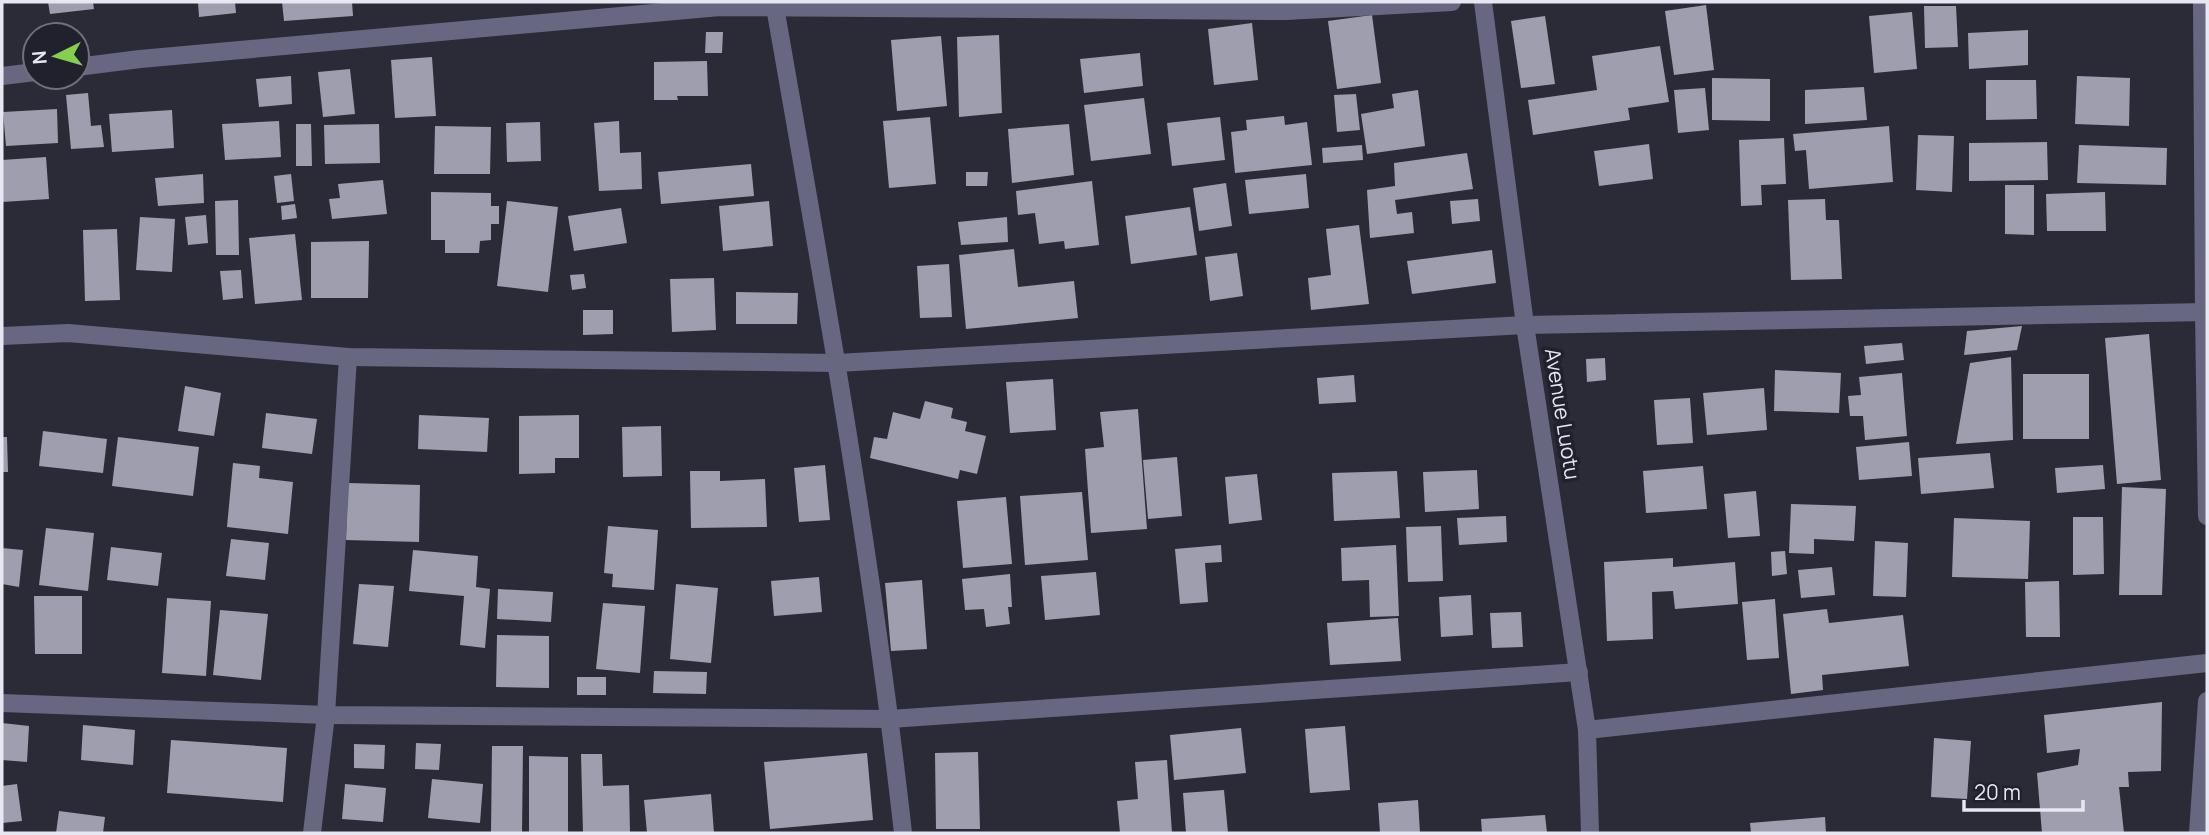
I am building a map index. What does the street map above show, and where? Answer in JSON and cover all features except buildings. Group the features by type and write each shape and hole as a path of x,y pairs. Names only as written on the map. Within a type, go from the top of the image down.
{"street":[{"path":"91,64 719,5 1286,11 1452,2"},
{"name":"Avenue Luotu","path":"1483,2 1525,325 1587,730 1590,833"},
{"path":"2202,2 2207,516"},
{"path":"775,7 837,363 890,719 902,833"},
{"path":"2,76 21,74"},
{"path":"2,336 68,333 348,358 837,363 1525,325 2205,312"},
{"path":"312,833 326,716 348,358"},
{"path":"1587,730 2207,663"},
{"path":"2,703 326,716 890,719 1579,672"},
{"path":"2198,833 2207,701"}]}
